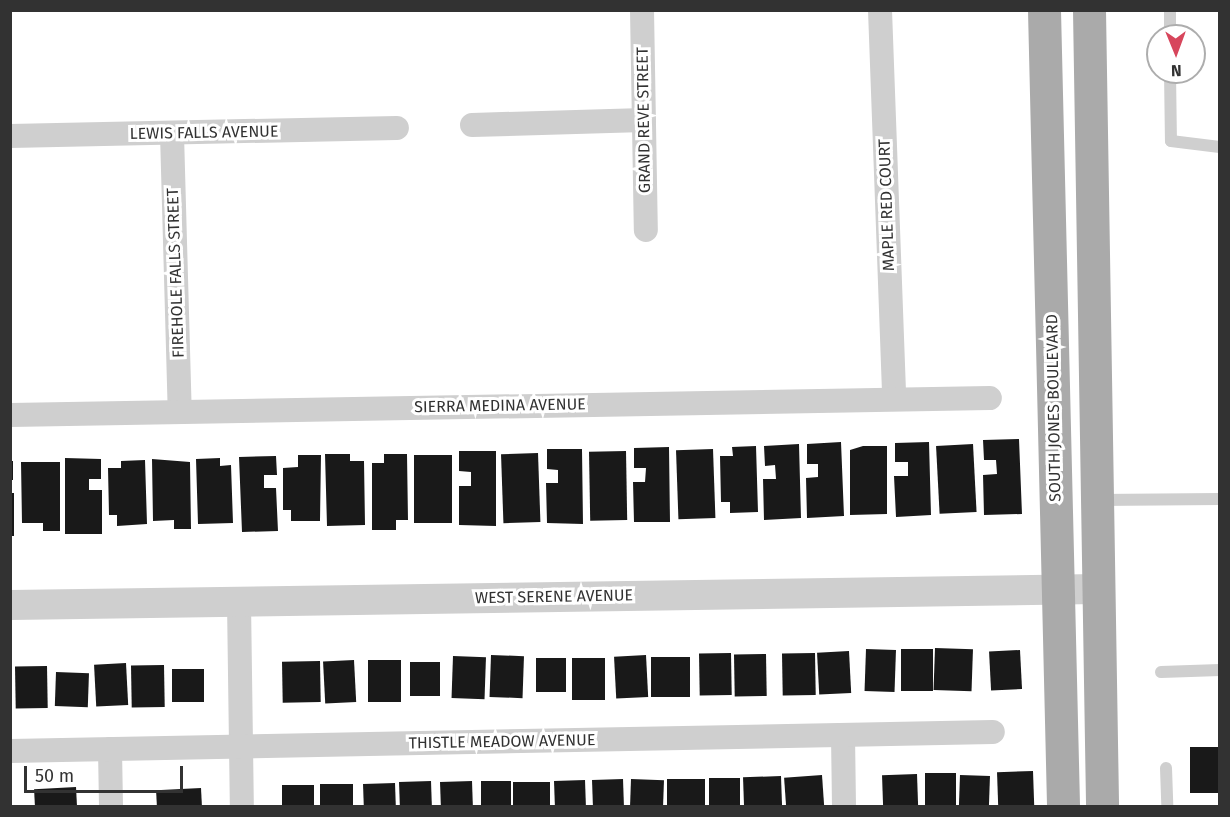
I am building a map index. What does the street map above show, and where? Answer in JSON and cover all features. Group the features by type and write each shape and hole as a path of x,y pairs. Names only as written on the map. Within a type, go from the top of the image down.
{"main road":[{"name":"SOUTH JONES BOULEVARD","path":"1044,10 1063,807"},
{"path":"1089,10 1095,500 1102,807"}],"street":[{"name":"GRAND REVE STREET","path":"642,10 646,230"},
{"name":"MAPLE RED COURT","path":"880,10 894,399"},
{"path":"472,124 644,120"},
{"path":"10,121 11,136"},
{"name":"LEWIS FALLS AVENUE","path":"11,136 397,128"},
{"name":"FIREHOLE FALLS STREET","path":"172,134 180,412"},
{"name":"SIERRA MEDINA AVENUE","path":"10,415 990,398"},
{"name":"WEST SERENE AVENUE","path":"10,605 1097,589"},
{"path":"239,602 242,807"},
{"name":"THISTLE MEADOW AVENUE","path":"10,751 993,732"},
{"path":"843,735 844,807"},
{"path":"110,749 111,807"}],"lane":[{"path":"1170,84 1171,141 1220,147"},
{"path":"1095,500 1220,499"},
{"path":"1161,672 1220,670"},
{"path":"1166,768 1167,807"}],"building":[{"path":"1019,439 1022,514 984,515 983,475 997,474 996,460 984,460 983,440"},
{"path":"841,442 844,516 807,518 806,478 818,477 818,464 807,464 807,444"},
{"path":"929,442 931,515 896,517 894,476 908,476 908,462 895,462 895,443"},
{"path":"799,444 801,518 764,520 763,479 776,479 775,465 765,466 764,446"},
{"path":"973,444 977,512 940,514 936,446"},
{"path":"756,446 758,512 730,513 730,502 721,502 720,456 733,456 732,447"},
{"path":"863,446 887,446 887,514 850,515 850,450"},
{"path":"669,447 670,522 634,522 633,482 645,482 646,468 634,468 634,448"},
{"path":"547,449 582,449 583,524 547,523 546,483 558,483 558,470 547,469"},
{"path":"713,449 715,518 678,519 676,450"},
{"path":"459,451 496,451 496,526 459,525 459,486 471,486 471,472 459,471"},
{"path":"626,451 627,520 590,521 589,452"},
{"path":"538,453 540,522 503,523 501,454"},
{"path":"325,454 350,454 350,461 364,461 365,525 327,526"},
{"path":"384,454 407,454 408,520 396,520 396,530 372,530 372,463 384,463"},
{"path":"298,455 321,455 320,521 291,521 291,510 283,510 283,468 298,467"},
{"path":"414,455 452,455 452,523 414,523"},
{"path":"276,456 277,475 264,475 264,488 276,488 278,531 242,532 239,457"},
{"path":"65,458 101,459 101,479 89,479 89,490 102,490 102,534 65,534"},
{"path":"220,458 220,466 231,465 233,523 198,524 196,459"},
{"path":"152,459 190,462 191,529 174,529 174,520 153,521"},
{"path":"145,460 147,524 117,526 117,515 109,515 108,468 121,468 121,461"},
{"path":"10,461 13,461 13,480 10,480"},
{"path":"21,462 60,462 60,531 43,531 43,523 22,523"},
{"path":"10,493 14,493 14,536 10,536"},
{"path":"935,648 973,649 972,691 934,690"},
{"path":"866,649 896,650 895,692 865,691"},
{"path":"901,649 933,649 933,691 901,691"},
{"path":"1020,650 1022,689 991,691 989,652"},
{"path":"849,651 851,693 819,695 817,653"},
{"path":"731,653 732,695 700,696 699,654"},
{"path":"815,653 816,695 783,696 782,654"},
{"path":"766,654 767,696 735,697 734,655"},
{"path":"491,655 524,656 523,698 490,697"},
{"path":"646,655 648,697 616,699 614,657"},
{"path":"453,656 486,657 485,699 452,698"},
{"path":"651,657 690,657 690,697 651,697"},
{"path":"536,658 566,658 566,692 536,692"},
{"path":"572,658 605,658 605,700 572,700"},
{"path":"354,660 356,702 325,704 323,662"},
{"path":"368,660 401,660 401,702 368,702"},
{"path":"320,661 321,702 283,703 282,662"},
{"path":"410,662 440,662 440,696 410,696"},
{"path":"126,663 128,705 96,707 94,665"},
{"path":"164,665 165,707 132,708 131,666"},
{"path":"47,666 48,708 16,709 15,667"},
{"path":"172,669 204,669 204,702 172,702"},
{"path":"56,672 89,673 88,707 55,706"},
{"path":"1190,747 1220,747 1220,793 1190,793"},
{"path":"1033,771 1034,806 998,806 997,772"},
{"path":"925,773 956,773 956,806 925,806"},
{"path":"917,774 918,806 883,806 882,775"},
{"path":"822,775 824,806 786,806 784,778"},
{"path":"960,775 990,776 989,806 959,806"},
{"path":"781,776 782,806 744,806 743,777"},
{"path":"709,778 740,778 740,806 709,806"},
{"path":"623,779 624,806 593,806 592,780"},
{"path":"631,779 664,780 663,806 630,806"},
{"path":"667,779 705,779 705,806 667,806"},
{"path":"585,780 586,806 555,806 554,781"},
{"path":"431,781 432,806 400,806 399,782"},
{"path":"472,781 473,806 441,806 440,782"},
{"path":"481,781 511,781 511,806 481,806"},
{"path":"513,782 550,782 550,806 513,806"},
{"path":"395,783 396,806 364,806 363,784"},
{"path":"320,784 353,784 353,806 320,806"},
{"path":"282,785 314,785 314,806 282,806"},
{"path":"76,787 77,806 35,806 34,789"},
{"path":"201,788 202,806 157,806 156,790"}]}
